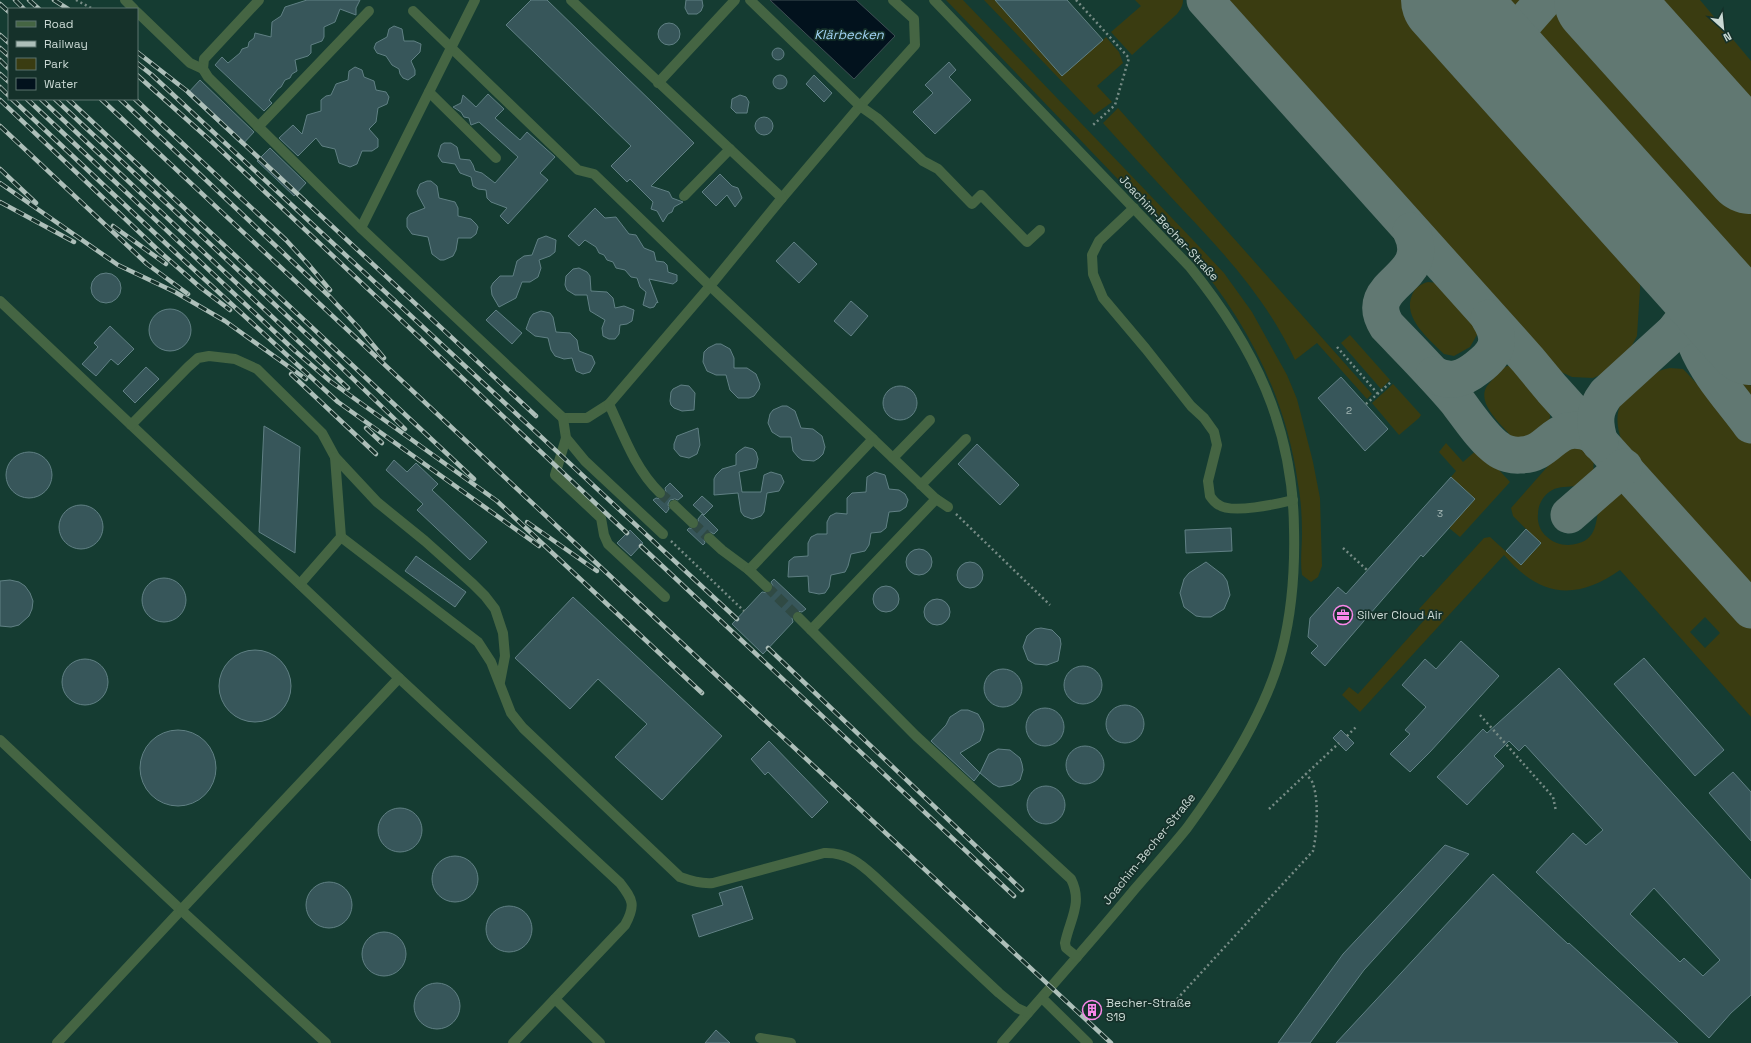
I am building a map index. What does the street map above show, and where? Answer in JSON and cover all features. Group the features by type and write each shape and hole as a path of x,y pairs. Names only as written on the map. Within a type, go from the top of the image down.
{"street":[{"path":"125,0 133,8"},
{"path":"203,69 204,59 259,0"},
{"path":"361,228 475,0"},
{"path":"571,0 782,198"},
{"path":"658,83 735,0"},
{"path":"750,0 860,106 877,118 923,161 938,170 972,204 981,195 1026,242 1040,230"},
{"path":"563,418 587,418 609,404 710,286 860,106 915,45 914,19 893,0"},
{"name":"Joachim-Becher-Straße","path":"934,0 1190,267 1214,297 1235,328 1267,392 1281,429 1291,476 1293,500 1295,547 1292,593 1282,650 1265,698 1236,753 1186,829 1002,1043"},
{"path":"258,127 369,11"},
{"path":"413,11 578,170 594,174 710,286 921,485 936,499 948,507"},
{"path":"138,13 190,63 203,69 208,77 361,228 563,418 566,438 555,475 601,518 604,535 608,544 665,597"},
{"path":"429,92 496,158"},
{"path":"684,196 730,149"},
{"path":"1134,208 1099,241 1092,255 1093,274 1102,298 1146,349 1186,401 1204,418 1214,432 1217,445 1208,481 1210,496 1219,506 1263,507 1293,500"},
{"path":"0,301 398,678 620,883 631,900 633,908 625,925 513,1043"},
{"path":"131,425 188,366 198,358 209,356 235,359 257,369 322,434 335,457 377,502 425,541 485,596 494,610 502,634 505,656 500,682"},
{"path":"609,404 637,464 660,493"},
{"path":"893,458 930,420"},
{"path":"566,438 585,461 663,534"},
{"path":"749,570 873,439"},
{"path":"921,485 966,439"},
{"path":"300,584 341,537 335,457"},
{"path":"811,630 936,499"},
{"path":"674,505 693,523"},
{"path":"341,537 478,642 492,662 511,713 523,728 680,877 691,881 713,883 824,853 833,853 849,857 859,862 870,872 998,993 1017,1008 1028,1013"},
{"path":"709,538 767,586"},
{"path":"798,617 916,736 1071,879 1075,887 1076,904 1065,943 1066,948 1077,957"},
{"path":"57,1043 398,678"},
{"path":"0,740 181,910 326,1043"},
{"path":"1042,998 1088,1043"},
{"path":"555,999 600,1043"},
{"path":"760,1038 791,1043"}],"path":[{"path":"76,0 92,8"},
{"path":"1076,0 1129,58 1116,105 1093,125"},
{"path":"1337,347 1378,394"},
{"path":"1366,404 1391,382"},
{"path":"948,507 1050,605"},
{"path":"663,534 744,611"},
{"path":"1343,548 1367,570"},
{"path":"1480,715 1553,796 1556,810"},
{"path":"1346,736 1356,727"},
{"path":"1270,809 1339,743"},
{"path":"1177,1000 1313,851 1315,842 1316,814 1315,793 1313,782 1306,774"}],"shaded area":[{"path":"0,0 1751,0 1751,1043 0,1043"}],"green space":[{"path":"946,0 963,0 1224,273 1252,312 1287,375 1297,399 1313,462 1320,498 1322,566 1318,577 1311,582 1302,575 1302,521 1300,496 1292,451 1284,419 1259,357 1243,328 1206,273 1184,248"},
{"path":"984,0 1067,0 1103,40 1106,37 1119,52 1123,63 1097,86 1112,102 1094,115"},
{"path":"1135,0 1183,0 1182,6 1177,14 1132,55 1111,32 1141,6"},
{"path":"1220,0 1405,0 1645,267 1641,273 1637,336 1629,351 1605,373 1593,378 1572,377 1548,366"},
{"path":"1490,0 1534,0 1521,14 1512,18 1503,14"},
{"path":"1557,0 1700,0 1751,61 1751,291 1530,44 1527,34"},
{"path":"1118,108 1372,394 1367,399 1317,343 1295,360 1273,319 1245,280 1215,244 1103,123"},
{"path":"1428,282 1438,283 1449,289 1477,322 1478,333 1470,347 1454,356 1444,354 1425,335 1414,320 1411,312 1410,304 1413,293 1416,288"},
{"path":"1350,335 1390,380 1381,389 1341,343"},
{"path":"1504,367 1517,367 1525,375 1541,397 1550,415 1546,426 1529,439 1520,439 1511,436 1491,413 1485,399 1484,393 1487,386"},
{"path":"1734,367 1751,386 1751,402 1729,371"},
{"path":"1670,368 1683,369 1751,442 1751,593 1631,459 1621,438 1618,415 1622,401 1631,390 1656,372"},
{"path":"1393,384 1421,415 1399,435 1372,403"},
{"path":"1446,443 1463,462 1479,448 1510,482 1460,537 1449,528 1475,499 1451,477 1456,471 1439,452"},
{"path":"1582,444 1589,446 1594,453 1593,480 1580,485 1555,489 1544,497 1540,503 1538,512 1542,532 1551,540 1559,544 1568,545 1581,543 1589,538 1594,531 1599,506 1607,495 1616,494 1634,496 1751,627 1751,717 1620,570 1604,580 1588,587 1573,590 1558,590 1544,586 1531,579 1517,569 1504,555 1360,712 1342,695 1349,687 1358,694 1427,617 1419,609 1484,538 1490,537 1521,565 1541,544 1513,516 1511,508 1563,449","holes":["1705,617 1720,633 1705,648 1690,632"]}],"water":[{"name":"Klärbecken","path":"770,0 856,0 895,36 854,79"}],"building":[{"path":"307,0 360,0 356,8 356,15 340,9 335,22 324,27 324,37 322,41 311,45 311,53 308,56 295,60 297,71 292,74 290,78 285,80 281,87 269,100 272,103 264,111 215,65 222,57 228,63 240,53 242,49 248,47 249,42 254,38 255,33 271,37 272,22 281,16 285,7"},
{"path":"531,0 547,0 694,143 651,186 669,192 672,198 683,202 674,207 672,212 668,214 663,222 657,211 651,209 653,202 630,179 627,182 611,166 631,146 506,25"},
{"path":"686,0 702,0 703,6 701,11 697,14 688,14 685,8"},
{"path":"995,0 1067,0 1103,40 1062,76"},
{"path":"669,23 677,26 680,34 677,42 669,45 661,42 658,34 661,26"},
{"path":"394,26 402,29 404,41 414,41 421,44 420,52 411,61 415,70 415,75 408,80 403,78 399,69 392,65 386,56 377,53 374,48 376,43 387,37 389,29"},
{"path":"778,48 782,50 784,54 782,58 778,60 774,58 772,54 774,50"},
{"path":"949,62 956,70 949,77 971,100 935,134 913,112 933,93 925,85"},
{"path":"355,67 362,70 364,77 374,81 376,90 386,92 389,97 387,104 378,108 376,122 369,129 378,139 378,147 372,151 362,151 357,164 350,167 339,163 335,149 322,146 316,138 298,156 279,138 293,125 302,134 307,115 321,111 321,100 326,96 331,95 336,84 348,80 349,71"},
{"path":"780,75 785,77 787,82 785,87 780,89 775,87 773,82 775,77"},
{"path":"814,75 832,93 824,102 806,84"},
{"path":"200,80 254,132 242,145 187,94"},
{"path":"488,94 504,109 495,118 520,140 527,132 555,157 540,173 548,180 508,224 500,216 507,208 491,202 487,198 486,190 478,189 473,186 471,177 460,173 455,164 442,162 438,156 441,145 444,143 451,143 457,147 460,159 470,160 475,171 482,173 495,183 518,157 479,122 471,125 469,118 464,117 461,112 453,107 461,103 463,95 476,107"},
{"path":"740,95 746,97 749,102 747,113 736,113 731,108 732,99"},
{"path":"764,117 770,120 773,126 770,132 764,135 758,132 755,126 758,120"},
{"path":"270,148 306,183 294,196 257,161"},
{"path":"720,174 732,186 738,188 742,198 735,207 727,195 716,206 702,192"},
{"path":"431,181 437,186 439,198 455,202 458,208 458,216 471,219 478,227 476,234 471,238 458,238 456,250 453,256 444,260 440,260 432,254 428,237 412,234 407,227 407,218 410,214 425,208 417,191 420,184"},
{"path":"595,208 605,218 616,217 629,234 636,235 644,248 654,252 656,261 664,262 667,265 668,272 677,275 677,281 673,284 649,279 658,303 657,302 654,307 650,308 643,305 646,292 640,287 637,278 631,277 625,270 616,268 613,262 607,260 604,255 599,253 596,247 585,240 579,246 568,236"},
{"path":"546,236 556,240 555,252 550,256 539,260 541,268 538,277 530,282 522,282 516,298 499,307 492,295 491,287 493,283 500,276 513,276 517,261 524,256 532,255 538,239"},
{"path":"794,242 817,264 799,283 776,261"},
{"path":"579,268 587,272 590,276 591,291 607,292 613,298 615,308 624,306 634,310 632,321 627,324 620,325 619,334 615,339 609,339 603,336 602,328 605,320 590,311 587,295 575,295 567,290 565,285 566,276 573,269"},
{"path":"106,273 117,277 121,288 117,299 106,303 95,299 91,288 95,277"},
{"path":"851,301 868,316 851,336 834,321"},
{"path":"170,309 185,315 191,330 185,345 170,351 155,345 149,330 155,315"},
{"path":"496,310 522,333 512,344 486,320"},
{"path":"541,311 550,313 553,317 556,332 570,333 577,340 579,351 592,356 595,363 590,372 583,374 576,371 572,358 564,359 555,356 551,350 548,338 535,336 526,329 533,314"},
{"path":"110,326 134,349 118,365 111,359 96,376 82,364 98,347 94,343"},
{"path":"716,344 721,344 730,349 734,358 734,368 747,368 756,374 760,384 759,389 754,396 749,398 738,398 730,390 726,375 716,375 707,371 703,362 704,352"},
{"path":"146,367 159,379 135,403 123,391"},
{"path":"1341,377 1388,429 1365,451 1318,398"},
{"path":"681,385 689,386 695,393 694,410 682,411 671,405 671,392 673,389"},
{"path":"903,386 912,391 916,396 916,410 912,415 907,419 897,420 893,419 884,410 883,400 884,396 893,387"},
{"path":"782,406 787,406 795,411 801,428 813,429 822,436 825,447 823,454 819,458 814,461 802,460 793,451 791,437 780,437 772,432 768,423 770,414 773,410"},
{"path":"264,426 300,447 295,553 259,532"},
{"path":"698,428 700,445 697,454 689,458 680,456 674,449 677,436"},
{"path":"977,444 1019,485 1000,505 958,464"},
{"path":"745,447 753,449 756,452 758,459 756,468 739,472 742,492 761,492 764,475 771,472 781,475 784,482 779,491 767,493 764,512 761,516 752,519 744,516 741,512 738,493 714,495 714,479 716,475 722,469 736,465 736,454"},
{"path":"29,452 42,456 48,462 52,475 48,488 42,494 29,498 16,494 10,488 6,475 10,462 16,456"},
{"path":"394,460 407,472 416,463 438,484 432,490 487,542 470,560 417,510 423,504 386,470"},
{"path":"875,472 885,475 889,489 899,490 905,494 908,500 906,507 900,511 889,512 886,528 881,532 871,533 869,545 865,551 851,554 845,572 831,575 829,587 825,593 819,594 809,592 808,576 788,577 789,561 794,557 808,556 808,543 811,537 817,534 827,534 827,522 830,516 836,513 847,514 847,498 852,493 866,492 867,477"},
{"path":"1451,477 1475,499 1423,557 1421,555 1325,666 1311,653 1318,646 1308,637 1310,618 1338,587 1346,594"},
{"path":"670,483 683,496 678,500 670,500 668,504 669,509 666,513 653,500 656,498 661,499 665,497 665,488"},
{"path":"702,496 713,506 704,515 693,505"},
{"path":"77,505 85,505 90,506 97,511 102,518 102,536 97,543 90,548 77,549 69,546 62,539 59,531 59,523 62,515 69,508"},
{"path":"702,514 718,530 714,534 710,532 705,533 703,537 705,543 703,545 687,530 689,528 697,528 699,524 698,519"},
{"path":"1231,528 1232,551 1186,553 1185,530"},
{"path":"1526,529 1541,543 1521,565 1506,551"},
{"path":"630,530 643,543 631,556 617,543"},
{"path":"919,549 929,552 932,562 929,572 919,575 909,572 906,562 909,552"},
{"path":"416,556 466,592 455,607 405,571"},
{"path":"970,562 980,565 983,575 980,585 970,588 960,585 957,575 960,565"},
{"path":"1206,562 1223,575 1227,581 1230,595 1224,609 1211,617 1196,616 1184,607 1180,593 1184,579 1189,573"},
{"path":"164,578 176,582 182,588 186,600 182,612 176,618 164,622 152,618 146,612 142,600 146,588 152,582"},
{"path":"774,579 806,609 802,612 797,611 793,613 793,622 763,654 732,624 762,592 768,593 772,591 773,586 771,582"},
{"path":"10,580 19,582 25,586 33,601 32,609 29,616 19,625 11,627 0,626 0,581"},
{"path":"886,586 896,589 899,599 896,609 886,612 876,609 873,599 876,589"},
{"path":"573,597 722,736 662,800 615,757 647,724 598,679 570,709 515,658"},
{"path":"937,599 947,602 950,612 947,622 937,625 927,622 924,612 927,602"},
{"path":"1041,628 1052,630 1060,638 1061,644 1058,661 1047,665 1035,664 1028,660 1023,647 1027,636 1035,629"},
{"path":"1461,641 1499,676 1410,772 1390,754 1410,734 1405,730 1426,707 1402,685 1425,659 1436,669"},
{"path":"248,650 262,650 269,652 281,660 289,672 291,686 289,700 281,712 269,720 262,722 248,722 241,720 229,712 221,700 219,693 219,679 221,672 229,660 241,652"},
{"path":"1644,658 1724,750 1695,776 1614,684"},
{"path":"90,659 102,665 107,673 107,691 102,699 94,704 80,705 68,699 63,691 62,677 68,665 76,660"},
{"path":"1079,666 1087,666 1094,669 1099,674 1102,685 1099,696 1094,701 1087,704 1079,704 1072,701 1067,696 1064,689 1064,681 1067,674 1072,669"},
{"path":"1559,668 1751,880 1751,995 1731,1013 1709,1038 1536,872 1573,833 1586,845 1603,830 1525,745 1519,751 1509,741 1494,756 1504,766 1467,805 1437,777 1483,729 1487,733","holes":["1654,888 1720,960 1703,976 1684,958 1680,962 1630,914"]},
{"path":"999,669 1007,669 1014,672 1019,677 1022,688 1019,699 1014,704 1007,707 999,707 992,704 987,699 984,692 984,684 987,677 992,672"},
{"path":"1121,705 1129,705 1136,708 1141,713 1144,724 1141,735 1136,740 1129,743 1121,743 1114,740 1109,735 1106,728 1106,720 1109,713 1114,708"},
{"path":"1041,708 1049,708 1056,711 1061,716 1064,727 1061,738 1056,743 1049,746 1041,746 1034,743 1029,738 1026,731 1026,723 1029,716 1034,711"},
{"path":"961,710 968,710 978,714 983,723 984,730 980,741 960,753 980,773 974,781 931,741 946,725 950,717"},
{"path":"178,730 192,733 205,741 213,754 216,768 213,782 205,795 192,803 178,806 164,803 151,795 143,782 140,768 143,754 151,741 164,733"},
{"path":"1341,730 1354,743 1346,751 1333,738"},
{"path":"769,741 828,802 812,818 768,772 765,775 751,759"},
{"path":"1081,746 1089,746 1096,749 1101,754 1104,765 1101,776 1096,781 1089,784 1081,784 1074,781 1069,776 1066,769 1066,761 1069,754 1074,749"},
{"path":"998,749 1010,750 1020,758 1023,770 1020,780 1012,785 999,787 980,773 989,754"},
{"path":"1733,772 1751,792 1751,841 1709,793"},
{"path":"1042,786 1050,786 1057,789 1062,794 1065,805 1062,816 1057,821 1050,824 1042,824 1035,821 1030,816 1027,809 1027,801 1030,794 1035,789"},
{"path":"396,808 404,808 416,814 422,826 422,834 416,846 404,852 396,852 384,846 378,834 378,826 384,814"},
{"path":"1445,845 1469,854 1364,970 1310,1043 1278,1043 1343,954"},
{"path":"451,856 459,856 468,860 474,866 478,879 474,892 468,898 459,902 451,902 442,898 436,892 432,883 432,875 436,866 442,860"},
{"path":"1493,874 1568,944 1569,943 1678,1043 1336,1043"},
{"path":"325,882 333,882 342,886 348,892 352,905 348,918 342,924 333,928 325,928 316,924 310,918 306,909 306,901 310,892 316,886"},
{"path":"742,886 753,919 699,937 692,915 723,905 719,893"},
{"path":"509,906 522,910 528,916 532,929 528,942 522,948 509,952 496,948 490,942 486,929 490,916 496,910"},
{"path":"380,932 388,932 393,933 400,938 405,945 405,963 400,970 393,975 380,976 372,973 365,966 362,958 362,950 365,942 372,935"},
{"path":"432,983 442,983 450,987 456,993 460,1001 460,1011 456,1019 450,1025 442,1029 432,1029 424,1025 418,1019 414,1011 414,1001 418,993 424,987"},
{"path":"716,1030 730,1043 705,1043"}],"taxiway":[{"path":"1205,0 1751,610"},
{"path":"1448,0 1492,45 1497,46 1508,41 1544,0"},
{"path":"1508,41 1503,52 1504,57 1544,108"},
{"path":"1411,231 1416,248 1413,261 1407,271 1389,290 1382,300 1381,311 1387,326 1448,390 1481,433 1492,445 1500,450 1508,454 1518,455 1532,453 1540,449 1554,438 1569,431 1579,431 1592,434"},
{"path":"1674,254 1688,283 1691,299 1692,325 1696,344 1707,366 1751,425"},
{"path":"1600,443 1596,417 1602,400 1606,394 1674,332 1684,319 1690,303"},
{"path":"1434,375 1446,379 1457,379 1472,372 1489,357 1496,346 1497,340 1496,333 1489,318"},
{"path":"1674,332 1695,322 1714,321 1732,327 1751,340"},
{"path":"1569,515 1624,467"}],"runway":[{"path":"1448,0 1751,338"},
{"path":"1601,0 1751,167"}],"tunnel":[{"path":"660,493 674,505"},
{"path":"693,523 709,538"},
{"path":"767,587 798,617"}],"railway":[{"path":"15,0 23,8"},
{"path":"29,0 38,8"},
{"path":"54,0 66,8"},
{"path":"0,4 8,11"},
{"path":"0,35 8,42"},
{"path":"0,48 8,55"},
{"path":"138,53 187,91 536,416"},
{"path":"0,60 8,68"},
{"path":"138,64 152,75 737,619"},
{"path":"0,74 8,81"},
{"path":"138,76 212,142 627,533"},
{"path":"0,87 8,95"},
{"path":"0,100 159,251 201,288 230,310"},
{"path":"13,100 338,402 539,546"},
{"path":"28,100 294,350 330,381 497,501 702,693"},
{"path":"42,100 348,388"},
{"path":"56,100 316,343 405,429"},
{"path":"69,100 474,479"},
{"path":"102,100 1111,1043"},
{"path":"121,100 329,296 384,358"},
{"path":"136,100 286,240 330,290"},
{"path":"0,126 147,264 188,294"},
{"path":"0,169 36,203"},
{"path":"0,183 118,265 175,292 225,321 306,379"},
{"path":"0,202 74,242"},
{"path":"113,226 166,264"},
{"path":"291,374 376,454"},
{"path":"366,428 382,443"},
{"path":"527,522 597,571"},
{"path":"641,546 1014,896"},
{"path":"768,648 1022,890"}],"place":[{"name":"Silver Cloud Air","path":"1343,615"},
{"name":"Becher-Straße S19","path":"1092,1010"}]}
